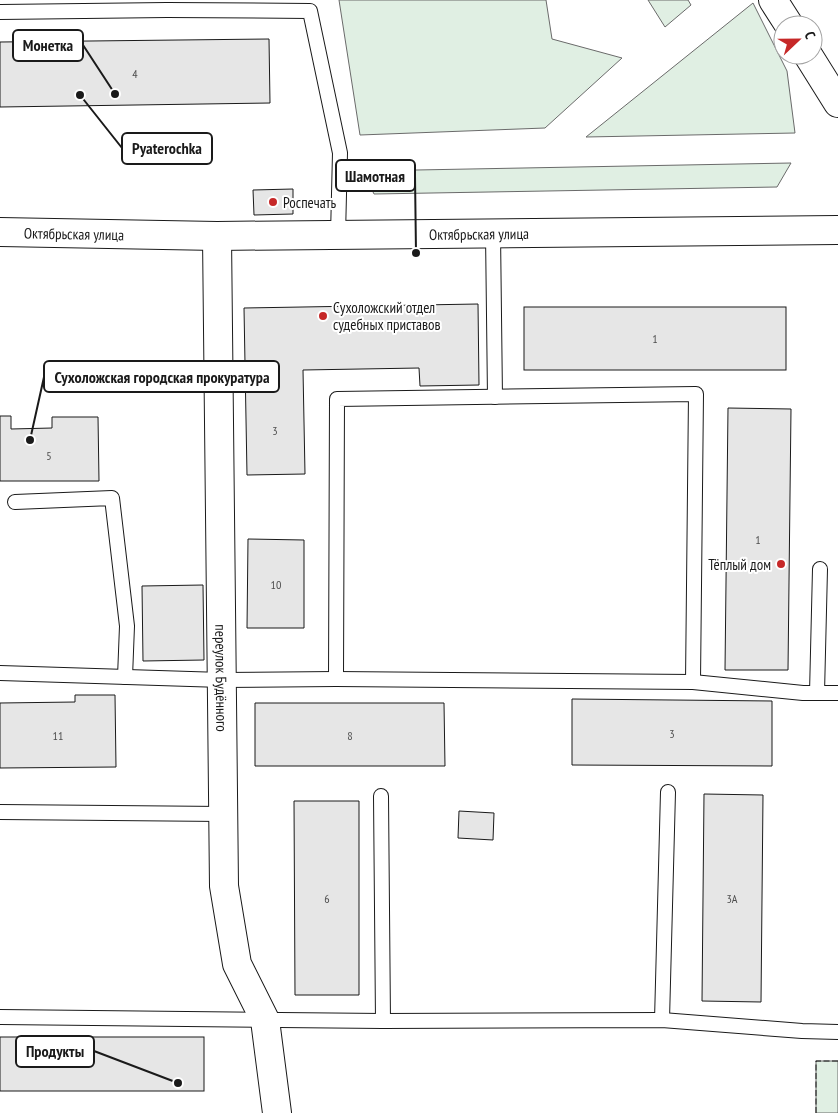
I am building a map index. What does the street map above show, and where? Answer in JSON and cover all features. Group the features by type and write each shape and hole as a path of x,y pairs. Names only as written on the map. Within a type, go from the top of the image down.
{"street":[{"path":"773,0 783,15"},
{"path":"814,65 838,103"},
{"name":"Октябрьская улица","path":"0,232 216,236 838,230"},
{"name":"переулок Будённого","path":"216,236 224,886 237,964 265,1020 277,1113"}],"lane":[{"path":"0,12 167,5 310,11 340,153 338,235"},
{"path":"493,233 495,397"},
{"path":"336,679 337,399 696,394 693,682"},
{"path":"15,502 112,498 127,626 125,677"},
{"path":"817,694 820,569"},
{"path":"0,673 222,680 693,682 817,694 838,694"},
{"path":"662,1020 668,792"},
{"path":"381,796 383,1021"},
{"path":"0,812 223,814"},
{"path":"0,1017 383,1021 662,1020 838,1032"}],"green space":[{"path":"339,0 546,0 552,39 622,58 545,128 360,135"},
{"path":"648,0 688,0 691,5 665,27"},
{"path":"753,3 773,43 773,65 784,65 787,71 795,133 586,137"},
{"path":"791,163 777,187 374,194 363,171"},
{"path":"816,1061 838,1061 838,1113 816,1113"}],"building":[{"path":"269,39 270,103 0,107 0,42"},
{"name":"Роспечать","path":"293,189 293,214 254,215 253,190"},
{"path":"478,304 479,385 420,386 419,368 303,370 305,474 247,475 244,308"},
{"path":"524,307 786,307 786,370 524,370"},
{"path":"728,408 791,409 788,670 725,670"},
{"path":"0,416 11,416 11,429 52,428 52,417 98,417 99,481 0,481"},
{"path":"248,539 304,540 304,628 247,628"},
{"path":"203,585 204,660 143,661 142,586"},
{"path":"75,695 115,695 116,767 0,768 0,703 75,702"},
{"path":"572,699 772,701 772,766 572,765"},
{"path":"255,703 444,703 445,766 255,766"},
{"path":"704,794 763,795 761,1002 702,1001"},
{"path":"294,801 359,801 359,995 295,995"},
{"path":"459,811 494,813 493,840 458,838"},
{"path":"0,1037 204,1037 204,1091 0,1091"}],"fence":[{"path":"816,1113 816,1061 838,1061"}],"place":[{"name":"Монетка","path":"115,94"},
{"name":"Pyaterochka","path":"80,95"},
{"name":"Роспечать","path":"273,202"},
{"name":"Шамотная","path":"416,253"},
{"name":"Сухоложский отдел судебных приставов","path":"323,316"},
{"name":"Сухоложская городская прокуратура","path":"30,440"},
{"name":"Тёплый дом","path":"781,564"},
{"name":"Продукты","path":"178,1083"}]}
